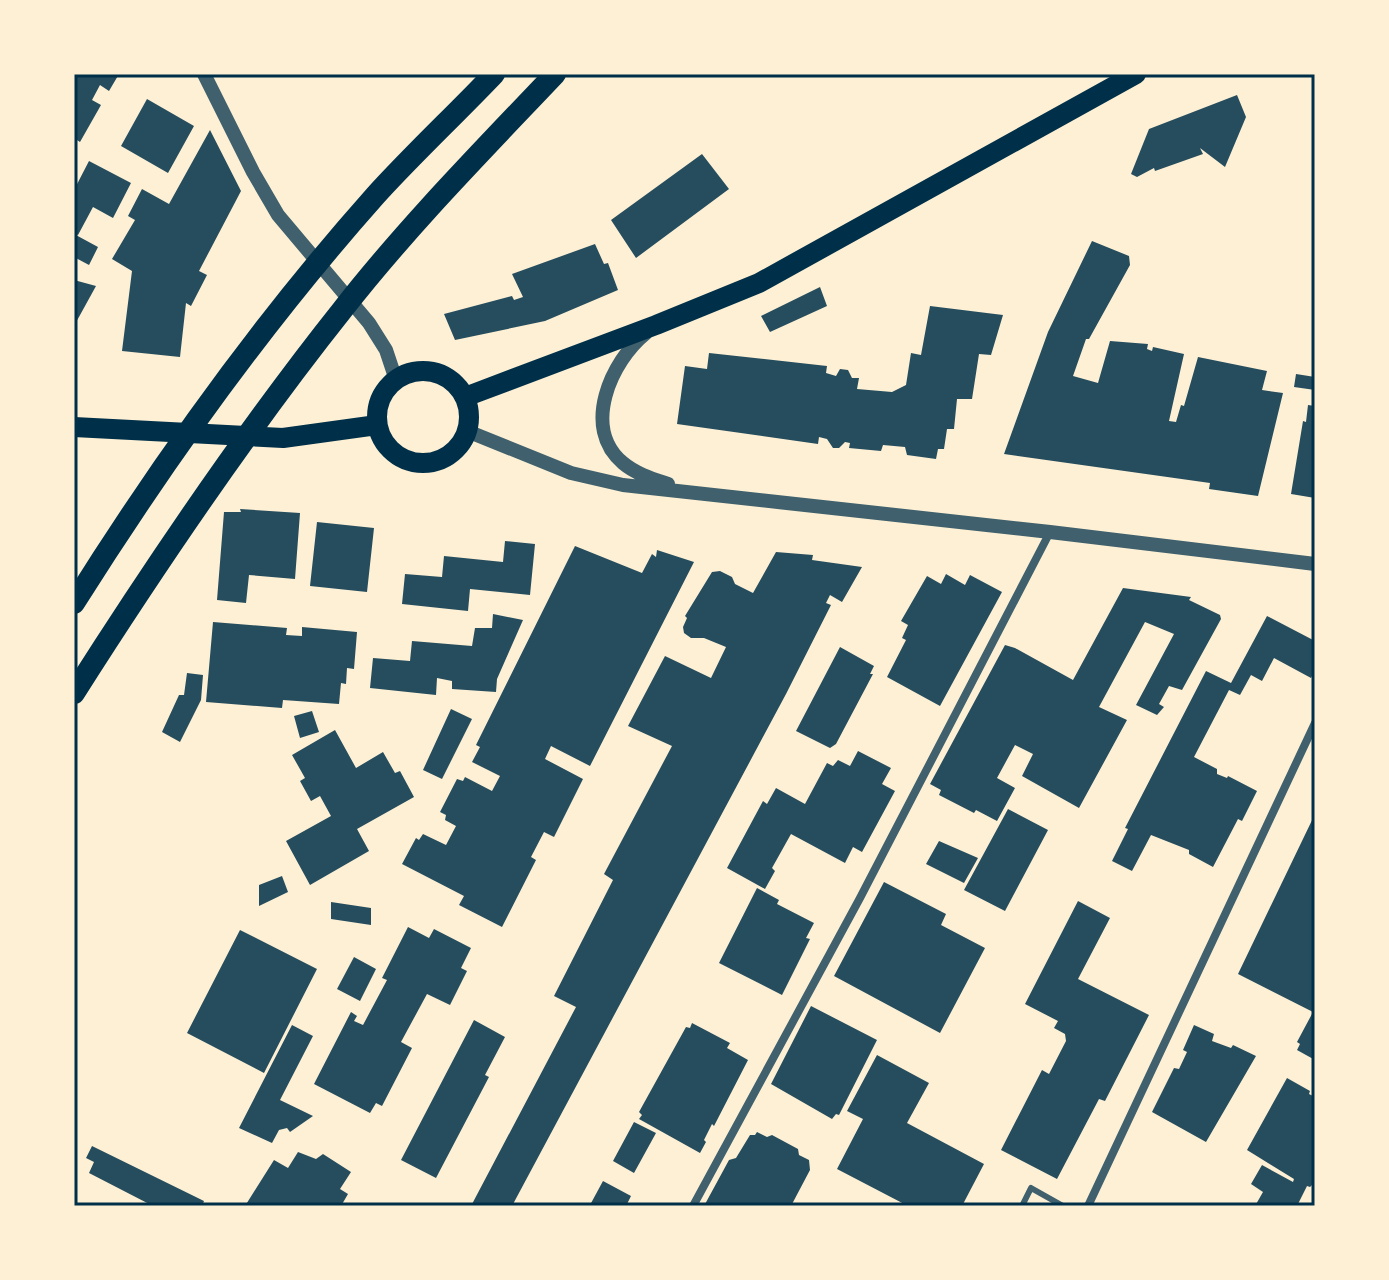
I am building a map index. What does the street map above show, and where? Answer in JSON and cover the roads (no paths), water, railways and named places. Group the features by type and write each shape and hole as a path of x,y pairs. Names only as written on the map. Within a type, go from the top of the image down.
{"highway":[{"path":"74,603 137,503 225,379 299,285 376,194 494,74"},
{"path":"74,693 208,488 343,309 414,224 555,74"}],"main road":[{"path":"465,397 759,283 1136,74"},
{"path":"434,373 447,377 465,397 469,420 467,431 461,445 449,456 435,462 405,460 392,452 382,439 377,425 380,400 396,380 408,374 434,373"},
{"path":"74,427 283,438 377,425"}],"street":[{"path":"204,74 278,215 369,323 386,350 396,380"},
{"path":"656,325 628,350 615,370 604,404 605,430 615,454 623,463 637,473 691,493"},
{"path":"467,431 571,473 623,485 1315,564"},
{"path":"693,1206 860,898 1050,532"},
{"path":"1088,1206 1315,723"}],"lane":[{"path":"1022,1206 1031,1188 1063,1206"}]}
